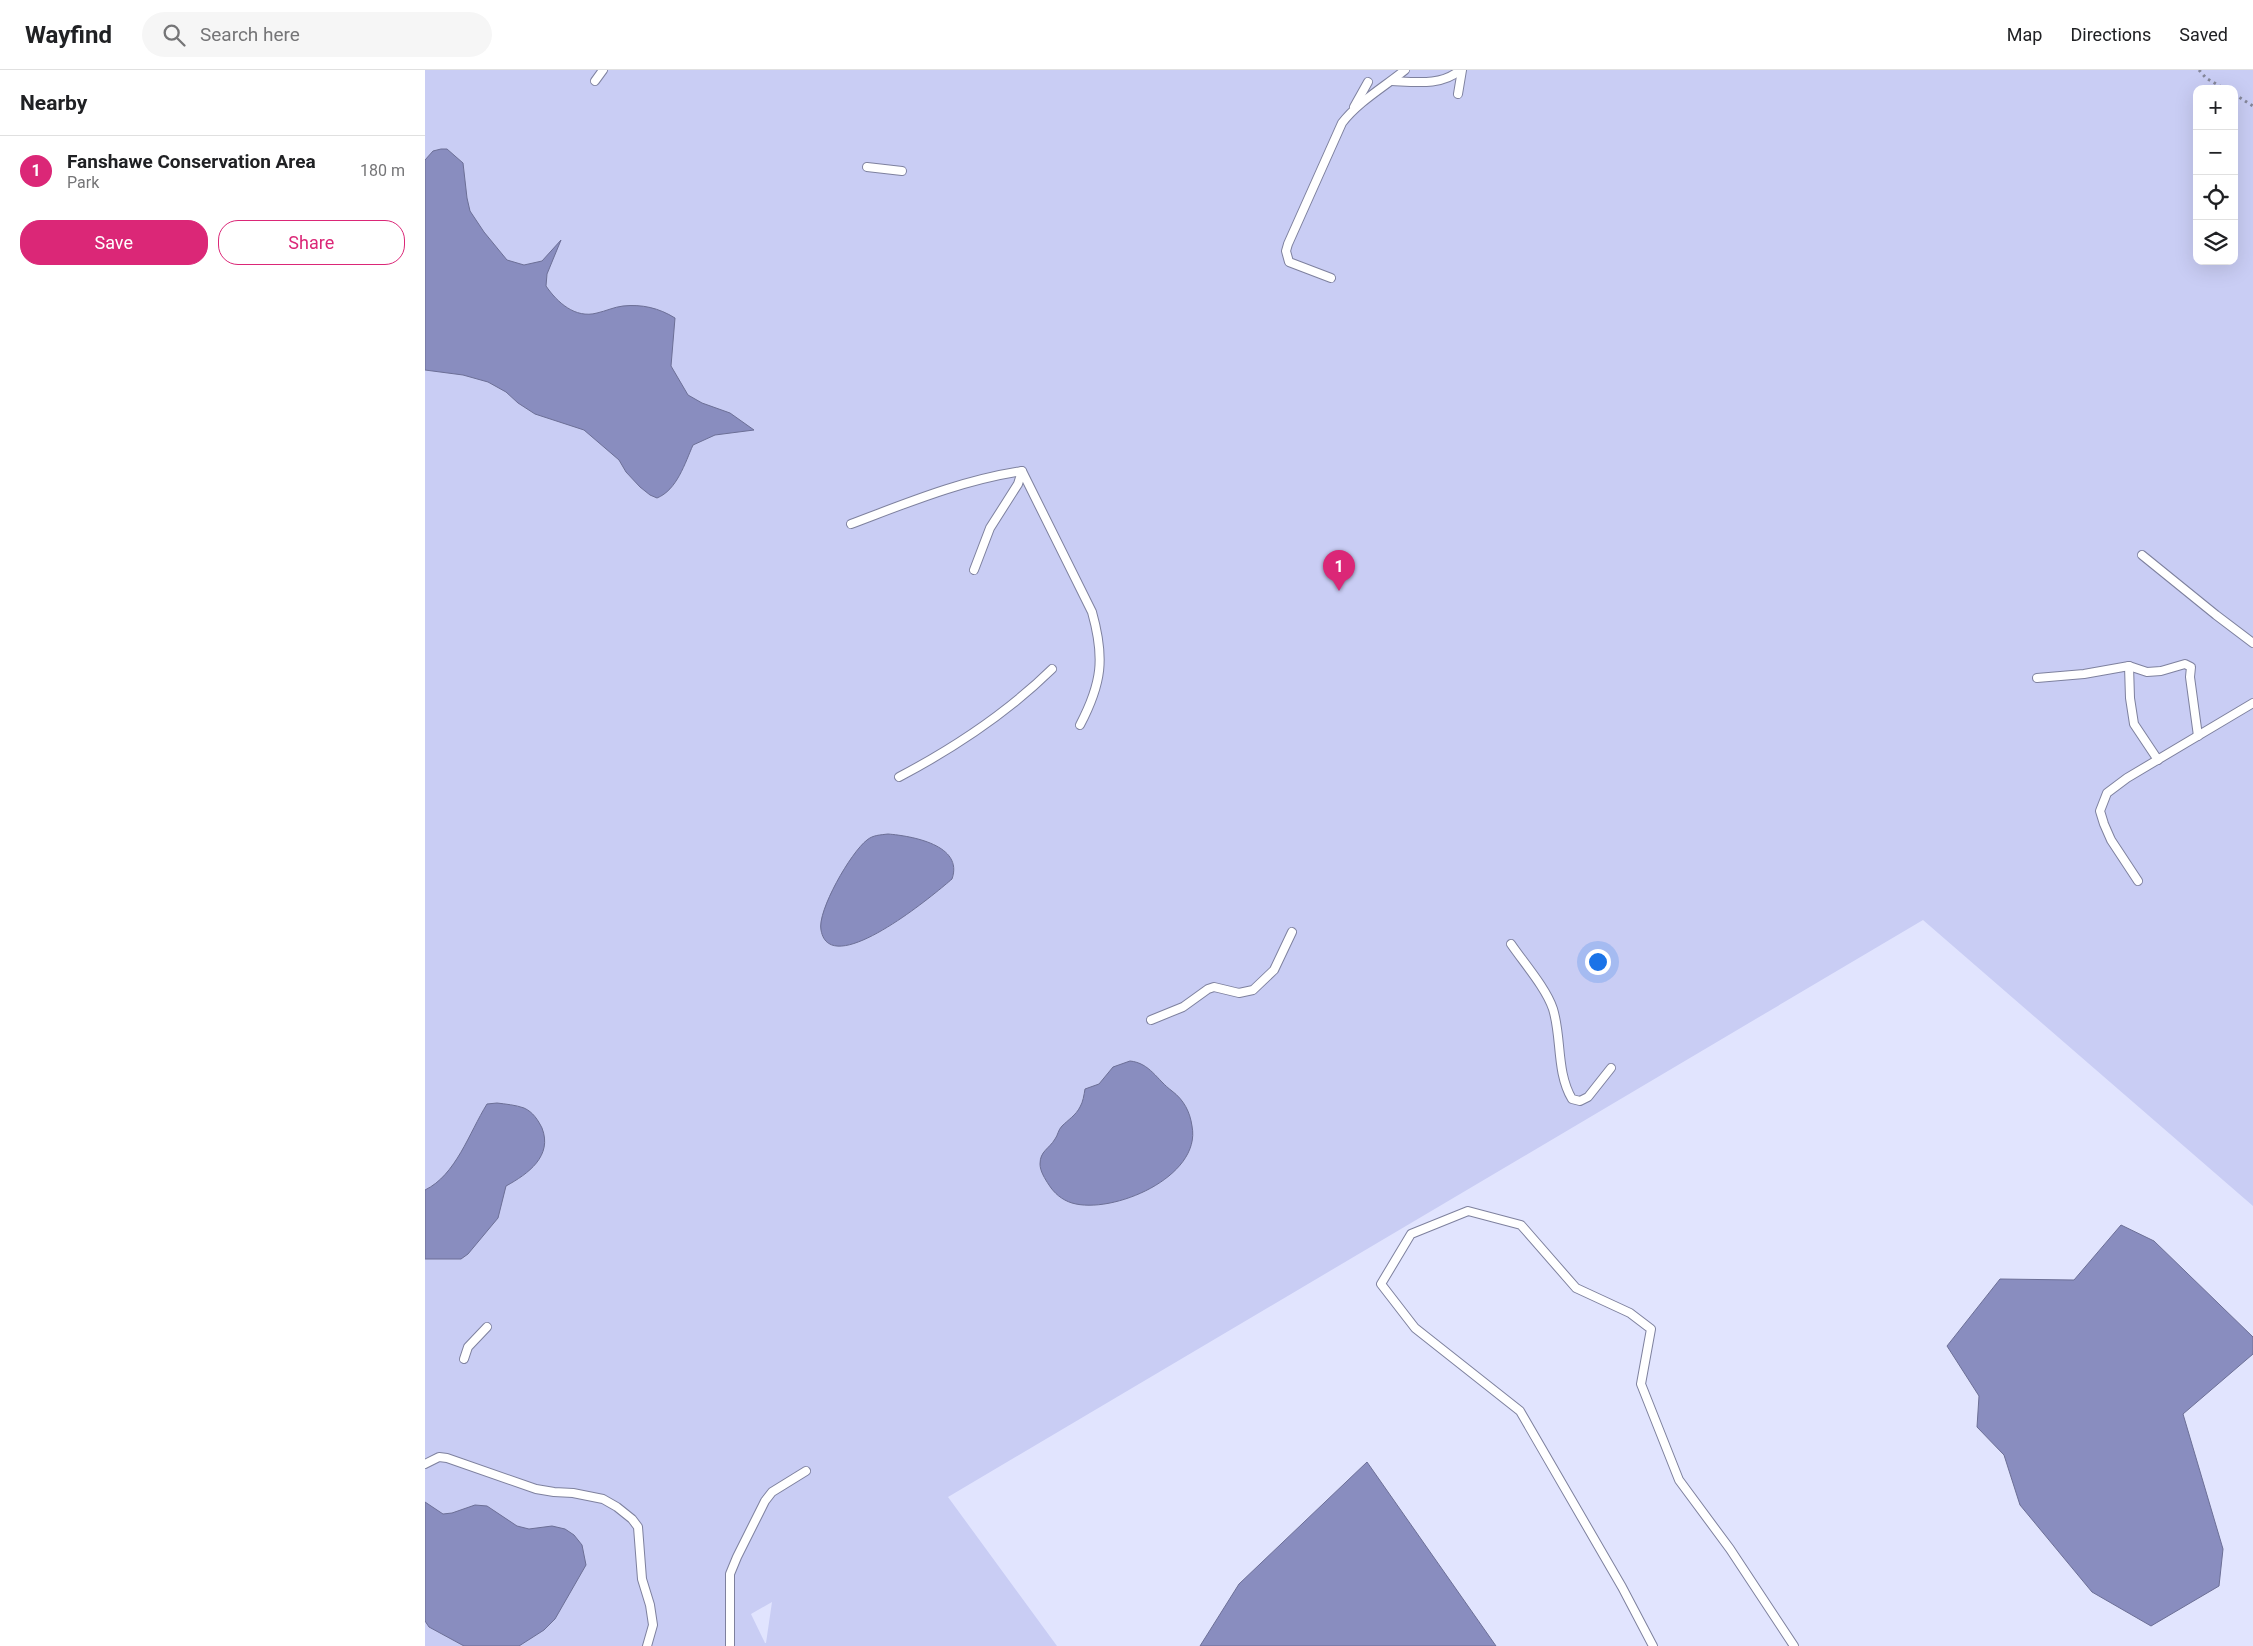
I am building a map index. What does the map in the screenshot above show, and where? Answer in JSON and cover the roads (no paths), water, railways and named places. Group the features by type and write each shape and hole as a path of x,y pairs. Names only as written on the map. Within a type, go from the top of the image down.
{"lane":[{"path":"595,81 603,70"},
{"path":"1353,109 1405,70"},
{"path":"1392,81 1424,82 1444,80 1461,70"},
{"path":"1459,94 1461,70"},
{"path":"1331,278 1289,262 1286,251 1342,123 1353,109 1368,82"},
{"path":"867,167 902,171"},
{"path":"851,524 956,485 986,477 1022,471"},
{"path":"974,570 990,528 1018,484 1022,471"},
{"path":"1022,471 1092,612 1098,636 1098,683 1094,699 1080,725"},
{"path":"2142,555 2216,616 2253,643"},
{"path":"2037,678 2084,674 2129,666 2147,672 2161,671 2185,664 2191,667 2190,678 2198,736"},
{"path":"2129,666 2134,724 2158,760"},
{"path":"899,776 963,741 988,724 1013,706 1052,669"},
{"path":"2138,881 2111,840 2100,811 2107,793 2113,787 2253,703"},
{"path":"1151,1020 1183,1007 1208,989 1214,987 1239,993 1253,990 1274,970 1292,932"},
{"path":"1511,944 1552,1006 1562,1072 1572,1099 1580,1101 1588,1097 1611,1068"},
{"path":"1653,1646 1622,1587 1520,1411 1415,1328 1381,1284 1411,1234 1468,1211 1521,1225 1576,1288 1630,1313 1651,1329 1641,1384 1679,1480 1730,1549 1793,1646"},
{"path":"464,1359 468,1347 487,1327"},
{"path":"425,1464 439,1457 447,1458 536,1489 573,1493 603,1500 629,1516 638,1527 642,1579 650,1605 653,1625 647,1646"},
{"path":"729,1646 730,1574 737,1557 765,1501 773,1492 806,1471"}],"place":[{"name":"Fanshawe Conservation Area","path":"1339,591"}]}
